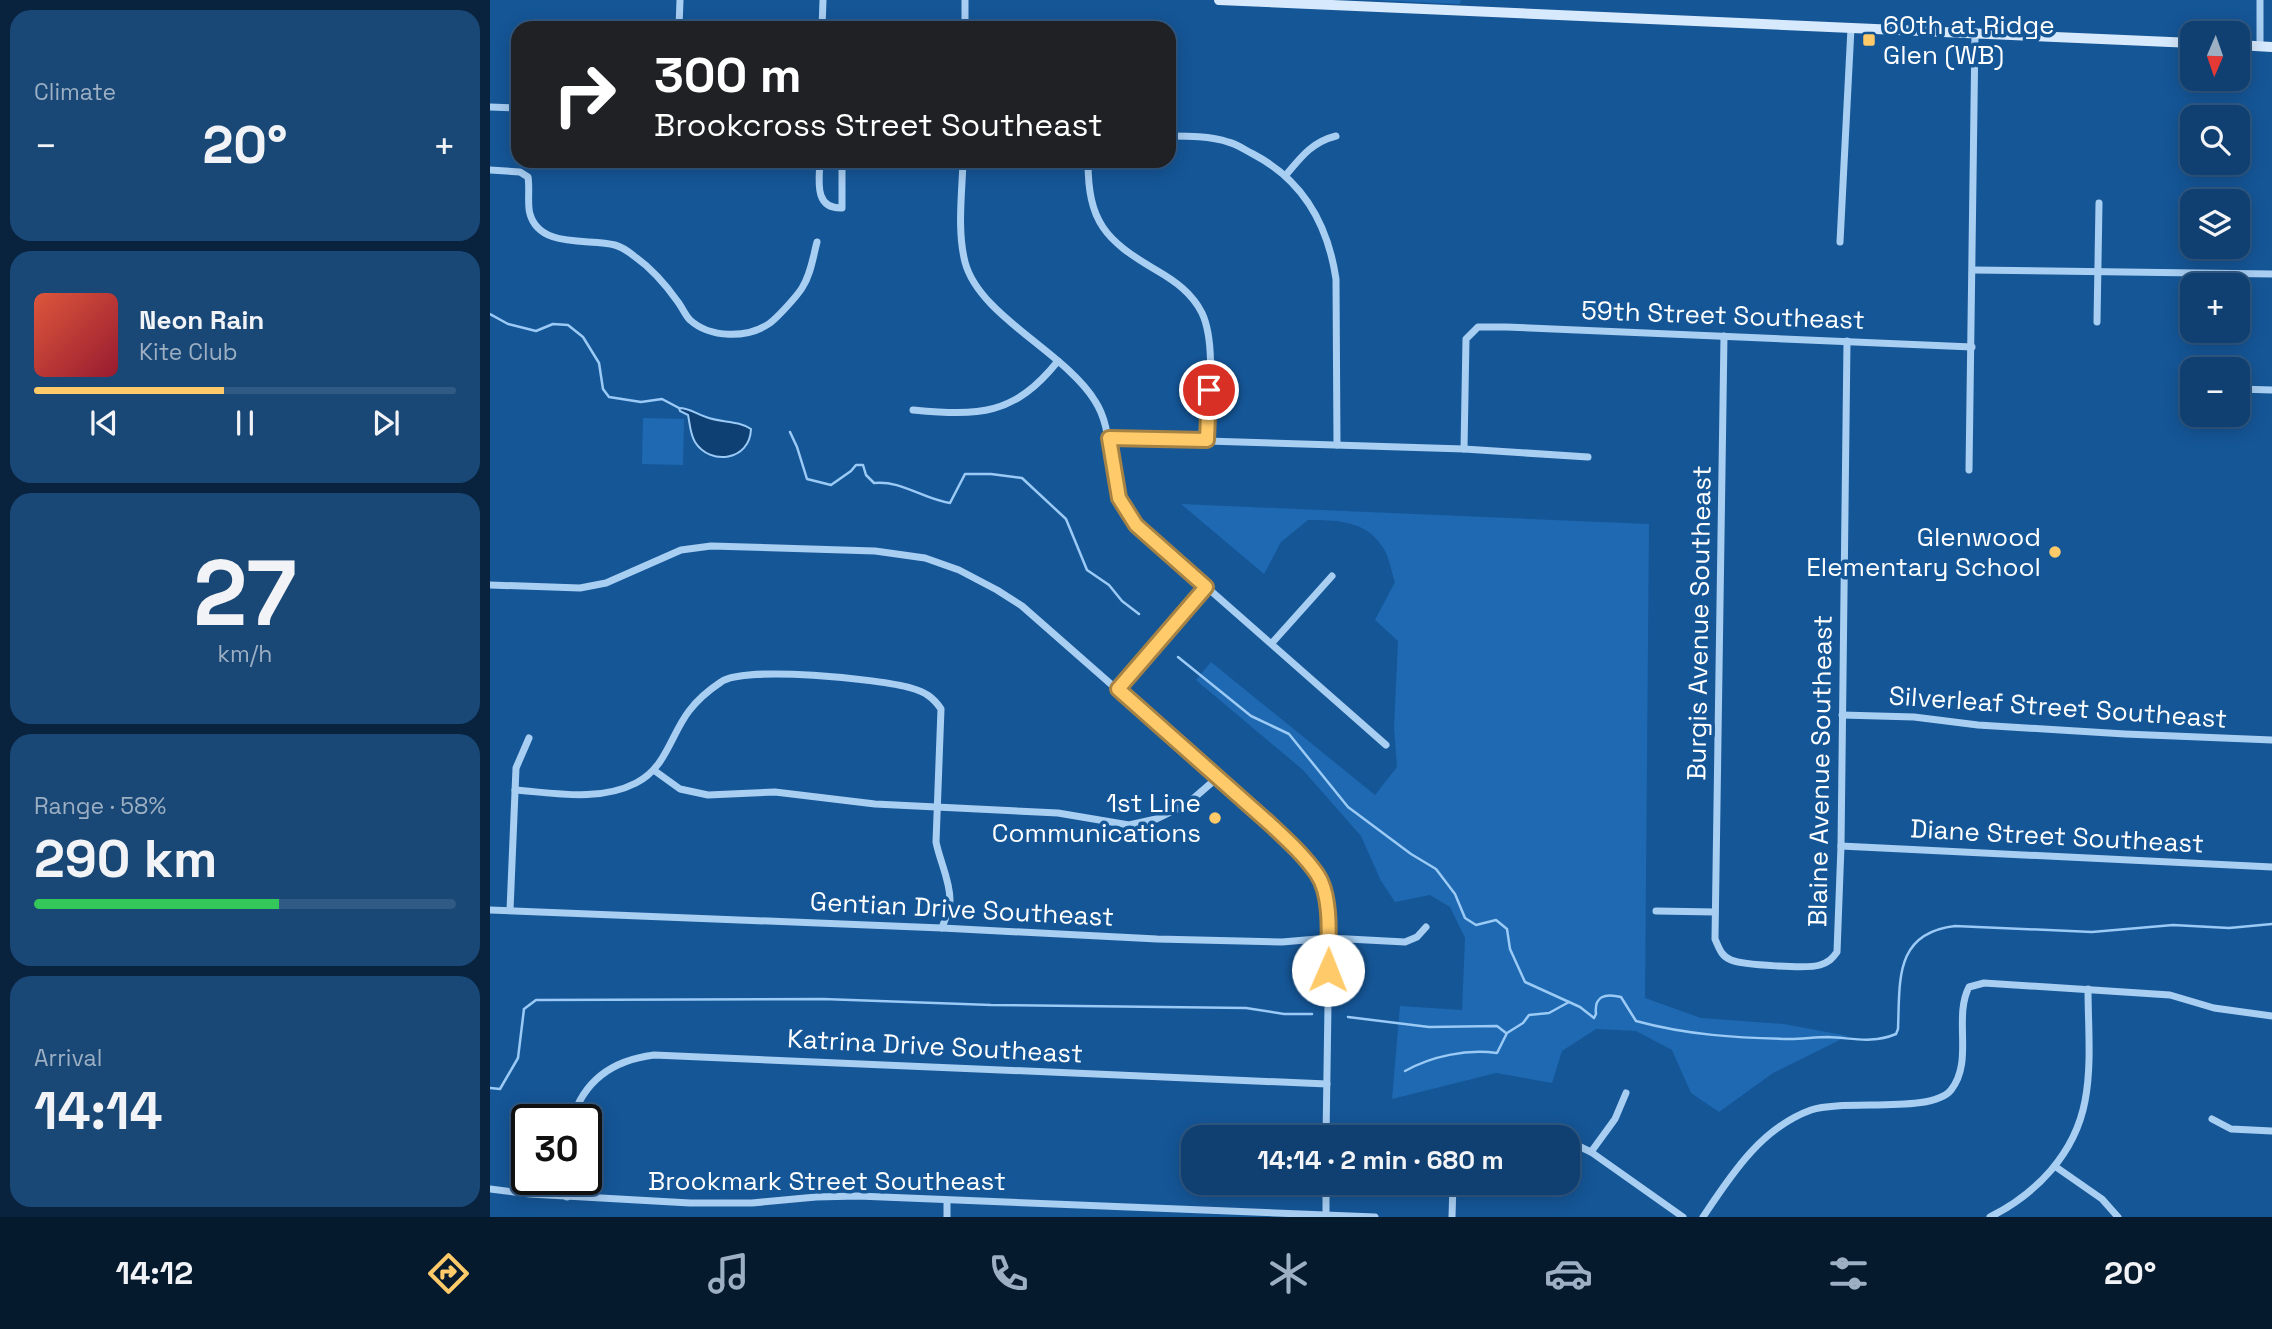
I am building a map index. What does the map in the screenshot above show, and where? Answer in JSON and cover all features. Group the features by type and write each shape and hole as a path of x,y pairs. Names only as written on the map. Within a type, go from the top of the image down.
{"main road":[{"path":"1219,0 1457,6 1851,28 2180,42"},
{"path":"2250,46 2272,47"}],"street":[{"path":"679,21 680,0"},
{"path":"822,0 822,21"},
{"path":"965,0 965,21"},
{"path":"2260,0 2260,46"},
{"path":"1840,242 1851,28"},
{"path":"1969,470 1975,34"},
{"path":"490,107 511,108"},
{"path":"1286,175 1308,149 1319,141 1336,136"},
{"path":"1176,137 1228,141 1268,162 1286,175 1310,204 1332,254 1338,304 1337,445"},
{"path":"820,168 819,194 822,201 837,209 842,208 842,168"},
{"path":"963,168 961,236 966,264 980,290 994,306 1078,378 1097,402 1109,438 1119,498 1136,525 1385,745"},
{"path":"1089,168 1091,202 1099,224 1120,248 1174,281 1192,298 1202,314 1210,340 1207,440"},
{"path":"490,170 520,172 528,177 529,212 534,223 547,234 563,240 617,246 652,270 688,319 705,329 724,334 742,334 769,323 802,288 817,242"},
{"path":"2097,322 2099,203"},
{"path":"1973,270 2272,274"},
{"name":"59th Street Southeast","path":"1464,449 1466,339 1478,327 1972,347"},
{"name":"Burgis Avenue Southeast","path":"1715,912 1724,336"},
{"name":"Blaine Avenue Southeast","path":"1715,912 1715,939 1720,953 1730,960 1817,966 1831,960 1837,952 1841,846 1847,341"},
{"path":"913,410 953,414 994,410 1022,397 1044,379 1058,361"},
{"path":"2250,389 2272,390"},
{"path":"1109,438 1464,449 1588,457"},
{"path":"490,585 580,588 606,583 681,550 711,546 897,552 959,570 998,590 1022,606 1118,689 1292,845 1319,876 1327,907 1329,938 1326,1125"},
{"path":"1272,643 1332,576"},
{"path":"1118,689 1206,587"},
{"path":"515,790 586,795 615,791 636,783 655,771 688,711 724,679 761,673 878,682 912,688 933,697 941,709 936,842 939,860 947,878 950,901 942,928"},
{"name":"Silverleaf Street Southeast","path":"1842,715 1914,717 1978,725 2125,734 2272,740"},
{"path":"510,910 518,761 528,738"},
{"path":"655,771 680,789 708,795 775,792 842,802 1058,813 1129,825 1157,819 1187,804 1217,778"},
{"name":"Diane Street Southeast","path":"1841,846 2272,867"},
{"name":"Gentian Drive Southeast","path":"490,910 1282,942 1329,938 1405,942 1417,937 1426,927"},
{"path":"1656,911 1715,912"},
{"path":"1703,1217 1758,1142 1782,1124 1812,1110 1938,1100 1949,1093 1959,1079 1964,997 1969,987 1984,983 2170,995 2214,1009 2272,1016"},
{"path":"1990,1217 2035,1190 2056,1167 2075,1131 2085,1102 2088,989"},
{"name":"Katrina Drive Southeast","path":"578,1104 596,1078 614,1066 654,1055 1326,1084"},
{"path":"1591,1152 1615,1119 1626,1093"},
{"path":"2212,1119 2231,1129 2272,1131"},
{"path":"1580,1147 1683,1217"},
{"path":"2056,1167 2102,1199 2118,1217"},
{"name":"Brookmark Street Southeast","path":"490,1189 567,1197 719,1203 763,1203 831,1196 1374,1217"},
{"path":"1326,1195 1326,1216"},
{"path":"1452,1217 1453,1195"},
{"path":"947,1200 947,1217"}],"shaded area":[{"path":"1373,0 1461,0 1460,4"},
{"path":"679,408 746,426 751,429 749,440 737,454 728,457 710,455 695,442 688,415"},
{"path":"643,418 684,419 683,465 642,464"},
{"path":"1181,504 1649,524 1645,998 1701,1018 1784,1024 1848,1036 1773,1073 1719,1112 1691,1093 1672,1050 1636,1031 1596,1029 1562,1051 1552,1083 1496,1073 1392,1099 1400,1006 1462,1010 1465,938 1450,907 1430,895 1395,902 1381,881 1361,836 1303,770 1196,680 1211,662 1375,795 1397,767 1394,728 1398,641 1375,620 1395,582 1388,558 1375,537 1358,526 1339,521 1308,520 1281,542 1264,574"}],"waterway":[{"path":"490,314 508,324 536,331 553,324 568,325 583,337 599,363 603,389 609,397 641,402 662,399 679,408"},
{"path":"790,432 807,479 831,485 856,465 863,465 866,475 874,483 893,484 950,503 965,474 1022,478 1066,519 1087,570 1109,585 1122,601 1139,614"},
{"path":"1178,657 1251,716 1289,734 1348,807 1411,854 1436,869 1455,894 1465,918 1476,925 1496,920 1507,929 1510,949 1525,982 1580,1007 1594,1018 1599,1000 1610,995 1621,997 1636,1021 1674,1030 1751,1038 1879,1039 1896,1034 1898,1029 1899,994 1904,962 1921,938 1935,930 1955,926 2092,932 2173,925 2229,928 2272,924"},
{"path":"490,1088 500,1089 518,1058 524,1009 536,1000 823,999 991,1005 1246,1008 1284,1014 1312,1014"},
{"path":"1405,1071 1426,1061 1450,1055 1497,1053 1507,1033 1523,1023 1529,1015 1549,1013 1569,1002"},
{"path":"1348,1017 1429,1027 1497,1026 1506,1033"}],"place":[{"name":"60th at Ridge Glen (WB)","path":"1869,40"},
{"name":"Glenwood Elementary School","path":"2055,552"},
{"name":"1st Line Communications","path":"1215,818"}],"route":[{"path":"1209,390 1207,440 1109,438 1119,498 1136,525 1206,587 1118,689 1269,823 1319,876 1327,907 1328,970"}]}
